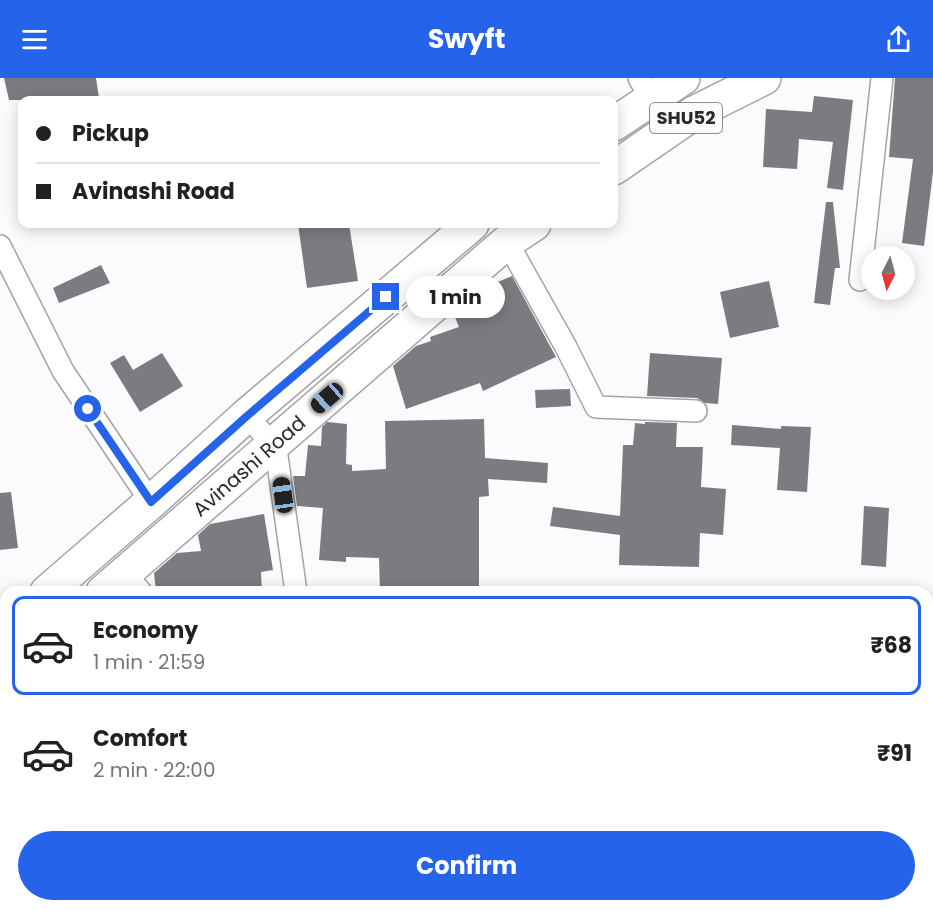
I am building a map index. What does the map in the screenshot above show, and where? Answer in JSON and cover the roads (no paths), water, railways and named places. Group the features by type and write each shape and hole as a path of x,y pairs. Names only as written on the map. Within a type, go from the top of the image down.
{"main road":[{"name":"SHU52","path":"618,119 645,88 683,78"},
{"name":"SHU52","path":"618,165 694,113 764,78"},
{"name":"Avinashi Road","path":"54,586 247,416 467,228"},
{"name":"Avinashi Road","path":"123,586 273,445 507,242 528,228"}],"street":[{"path":"860,280 882,78"},
{"path":"507,242 566,347 596,407 696,411"},
{"path":"0,246 63,371 151,502"},
{"path":"247,416 276,448 295,586"}]}
